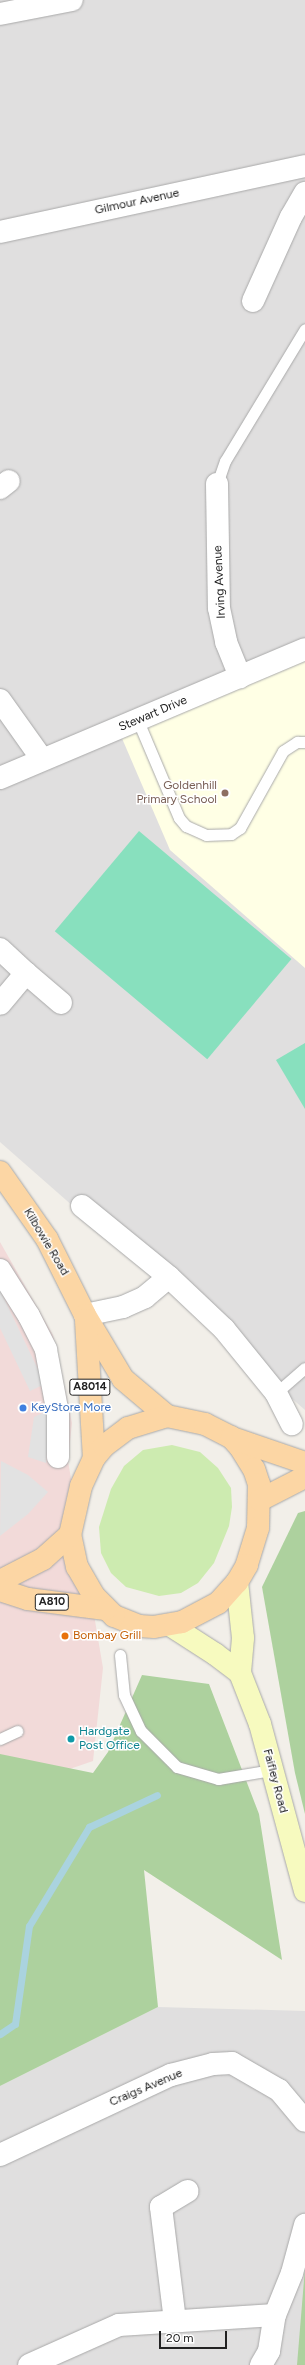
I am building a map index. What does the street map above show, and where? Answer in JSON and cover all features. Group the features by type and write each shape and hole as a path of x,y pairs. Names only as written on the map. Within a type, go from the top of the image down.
{"main road":[{"name":"Kilbowie Road","path":"0,1172 47,1239 85,1315 123,1380 168,1416"},
{"name":"Kilbowie Road","path":"85,1315 94,1458"},
{"name":"A810","path":"231,1438 248,1457 254,1469 260,1500 254,1547 237,1582 218,1603 206,1612 170,1625 139,1626 124,1621 105,1609 94,1596 80,1572 70,1535 81,1486 94,1458 109,1441 128,1428 168,1416 205,1424 231,1438 305,1463"},
{"path":"260,1500 305,1477"},
{"path":"0,1581 44,1559 70,1535"},
{"name":"A810","path":"0,1590 28,1599 105,1609"}],"street":[{"path":"0,14 72,0"},
{"path":"300,168 305,189"},
{"name":"Gilmour Avenue","path":"0,232 300,168"},
{"path":"254,301 291,217 305,193"},
{"name":"Irving Avenue","path":"217,484 219,608 226,642 240,677"},
{"name":"Stewart Drive","path":"0,778 42,759 138,721 305,649"},
{"path":"0,700 42,759"},
{"path":"0,949 61,1003"},
{"path":"0,1004 26,973"},
{"path":"82,1206 169,1278 224,1329 276,1393 292,1424"},
{"path":"0,1270 29,1316 46,1350 58,1414 58,1457"},
{"path":"85,1315 123,1307 145,1297 169,1278"},
{"name":"Faifley Road","path":"237,1582 243,1638 240,1673 260,1724 305,1891"},
{"path":"170,1625 215,1654 240,1673"},
{"name":"Craigs Avenue","path":"0,2155 171,2075 213,2064 232,2063 278,2090 305,2121"},
{"path":"175,2321 161,2207 188,2191"},
{"path":"261,2365 269,2351 275,2315 292,2273 305,2225"},
{"path":"29,2365 119,2325 275,2315"}],"lane":[{"path":"217,484 225,461 305,329"},
{"path":"138,721 179,818 186,826 212,836 231,834 240,828 283,751 297,742 305,742"},
{"path":"276,1393 305,1368"},
{"path":"120,1655 124,1695 141,1731 177,1767 218,1779 272,1770"},
{"path":"0,1739 17,1731"}],"shaded area":[{"path":"0,0 305,0 305,1410 0,1142"},
{"name":"Goldenhill Primary School","path":"305,660 305,968 170,850 121,736"},
{"path":"0,1242 53,1335 72,1423 68,1461 103,1668 93,1761 0,1793"},
{"path":"0,1290 45,1384 30,1391 0,1328"},
{"path":"51,1409 46,1463 28,1457 34,1417"},
{"path":"1,1461 28,1475 48,1492 28,1514 0,1536"},
{"path":"158,2007 305,2011 305,2365 0,2365 0,2086"}],"green space":[{"path":"139,831 291,959 207,1059 55,931"},
{"path":"305,1043 305,1109 276,1060"},
{"path":"172,1445 200,1452 218,1468 231,1488 232,1507 229,1526 214,1563 198,1583 181,1593 159,1596 126,1587 111,1573 101,1553 99,1527 111,1489 124,1466 143,1450"},
{"path":"305,1511 305,1814 295,1773 262,1587 298,1513"},
{"path":"142,1675 209,1684 259,1814 282,1960 144,1870 158,2007 0,2086 0,1754 93,1773 108,1752"},
{"path":"305,2268 305,2365 297,2365"}],"waterway":[{"path":"0,2034 15,2024 29,1926 89,1827 157,1795"}],"place":[{"name":"Goldenhill Primary School","path":"225,793"},
{"name":"KeyStore More","path":"23,1408"},
{"name":"Bombay Grill","path":"65,1636"},
{"name":"Hardgate Post Office","path":"71,1739"}]}
